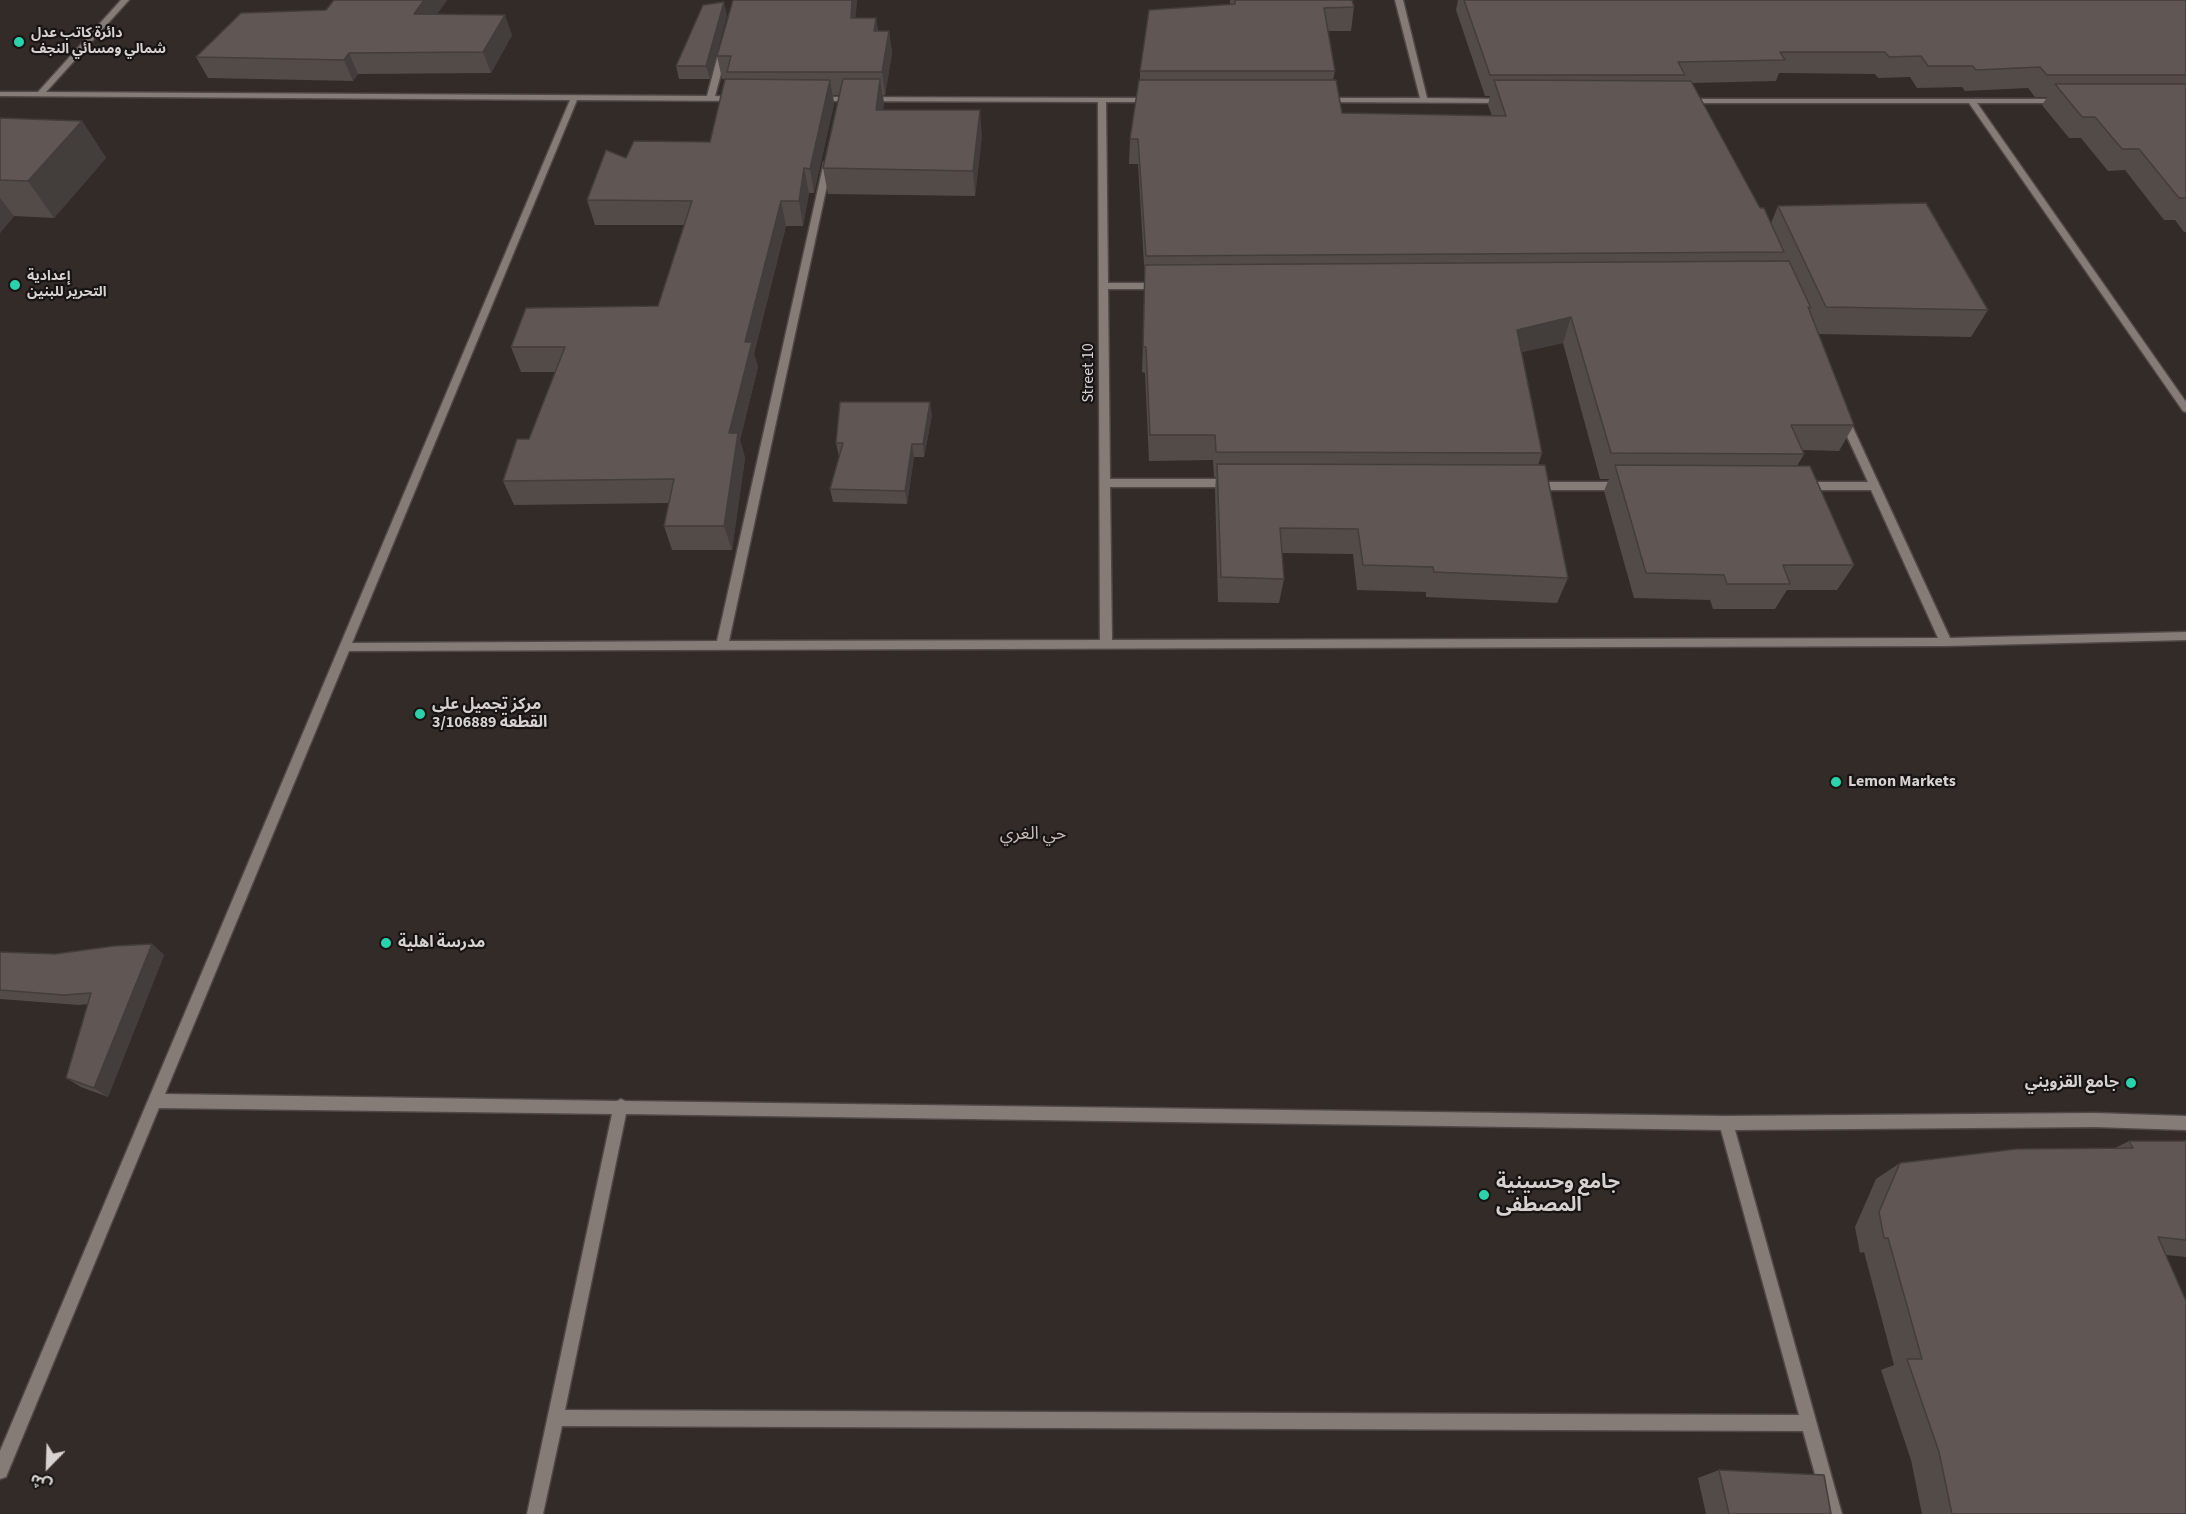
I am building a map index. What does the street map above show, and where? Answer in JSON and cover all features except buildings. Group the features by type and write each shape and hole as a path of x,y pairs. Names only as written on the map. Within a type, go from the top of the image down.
{"street":[{"path":"40,94 125,0"},
{"path":"1398,0 1424,100"},
{"path":"710,99 725,44"},
{"path":"0,94 743,99"},
{"path":"0,1471 574,99"},
{"path":"809,99 1161,100"},
{"path":"840,111 842,99"},
{"name":"Street 10","path":"1102,100 1106,645"},
{"path":"1313,100 1519,101"},
{"path":"1675,101 2091,101"},
{"path":"1699,101 1704,111"},
{"path":"1971,101 2186,409"},
{"path":"722,646 832,146"},
{"path":"1103,286 1172,286"},
{"path":"1841,411 1946,642"},
{"path":"1105,483 1244,483"},
{"path":"1517,485 1636,486"},
{"path":"1792,486 1875,486"},
{"path":"345,647 1946,642 2186,636"},
{"path":"154,1101 1726,1123 2095,1120 2186,1123"},
{"path":"535,1514 621,1106"},
{"path":"1726,1123 1834,1514"},
{"path":"555,1418 1809,1423"}],"place":[{"name":"دائرة كاتب عدل شمالي ومسائي النجف","path":"19,42"},
{"name":"إعدادية التحرير للبنين","path":"15,285"},
{"name":"مركز تجميل على القطعة 3/106889","path":"420,714"},
{"name":"Lemon Markets","path":"1836,782"},
{"name":"مدرسة اهلية","path":"386,943"},
{"name":"جامع القزويني","path":"2131,1083"},
{"name":"جامع وحسينية المصطفى","path":"1484,1195"}],"district":[{"name":"حي الغري","path":"1033,835"}]}
